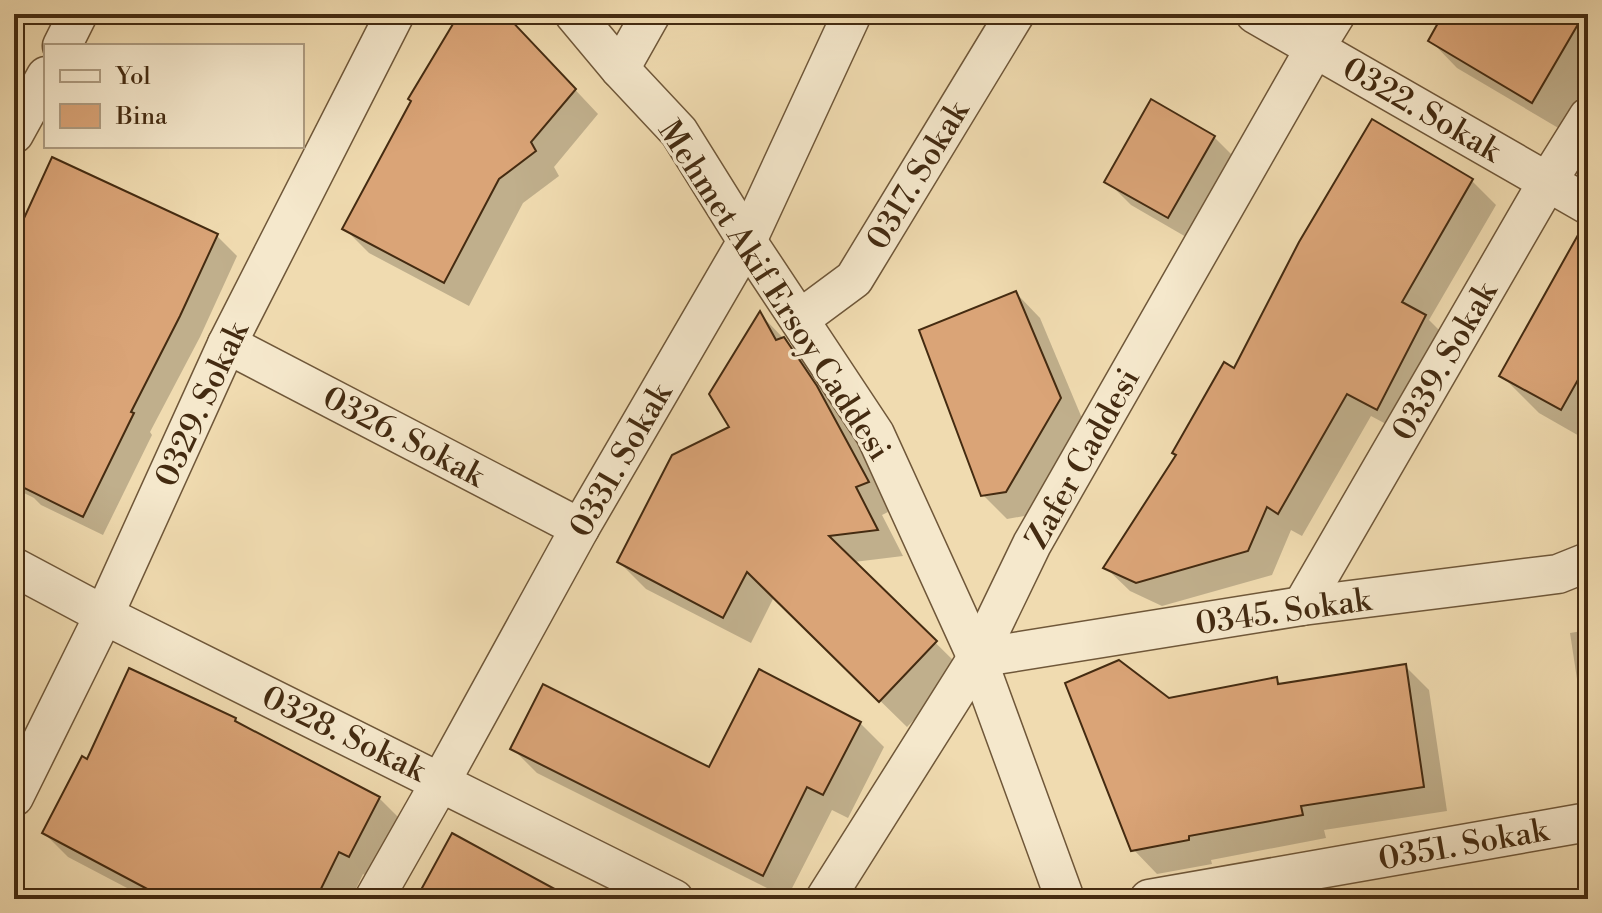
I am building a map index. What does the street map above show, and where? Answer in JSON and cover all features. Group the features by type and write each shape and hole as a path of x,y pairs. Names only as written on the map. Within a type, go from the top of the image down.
{"street":[{"path":"63,44 78,14"},
{"name":"0329. Sokak","path":"14,797 104,615 227,344 395,14"},
{"name":"Mehmet Akif Ersoy Caddesi","path":"574,14 679,132 875,434 977,658 1065,899"},
{"path":"620,69 651,14"},
{"name":"0331. Sokak","path":"374,899 580,528 747,241 852,14"},
{"name":"0317. Sokak","path":"800,319 854,279 1015,14"},
{"name":"0322. Sokak","path":"1255,14 1588,205"},
{"name":"Zafer Caddesi","path":"825,899 977,658 1032,544 1336,14"},
{"path":"14,134 44,80"},
{"name":"0339. Sokak","path":"1302,606 1588,117"},
{"name":"0326. Sokak","path":"227,344 580,528"},
{"name":"0345. Sokak","path":"977,658 1302,606 1558,574 1588,562"},
{"name":"0328. Sokak","path":"14,567 104,615 674,899"},
{"name":"0351. Sokak","path":"1149,899 1588,822"}],"building":[{"path":"459,14 505,14 576,89 531,142 536,151 499,179 444,283 342,229 411,101 408,99"},
{"path":"1443,14 1584,14 1532,103 1428,41"},
{"path":"1151,99 1215,136 1168,218 1104,182"},
{"path":"1372,119 1473,179 1402,302 1426,315 1377,410 1347,394 1278,514 1267,507 1248,551 1136,583 1103,568 1176,455 1172,453 1224,362 1234,368 1299,242"},
{"path":"52,157 218,234 83,517 14,483 14,240"},
{"path":"1583,226 1588,227 1588,362 1561,410 1499,376"},
{"path":"1016,291 1061,398 1006,492 981,496 919,330"},
{"path":"760,311 776,340 784,337 817,386 869,482 856,487 878,530 829,536 937,641 879,702 747,572 723,618 617,562 672,455 729,427 709,394"},
{"path":"1119,660 1169,698 1277,677 1278,684 1406,664 1424,787 1301,806 1303,815 1189,836 1189,840 1131,851 1065,683"},
{"path":"129,668 236,718 235,721 380,797 349,857 339,852 316,899 166,899 42,833 82,756 87,759"},
{"path":"759,669 861,722 823,795 807,787 763,876 510,749 543,684 709,767"},
{"path":"452,833 573,899 416,899"}]}
